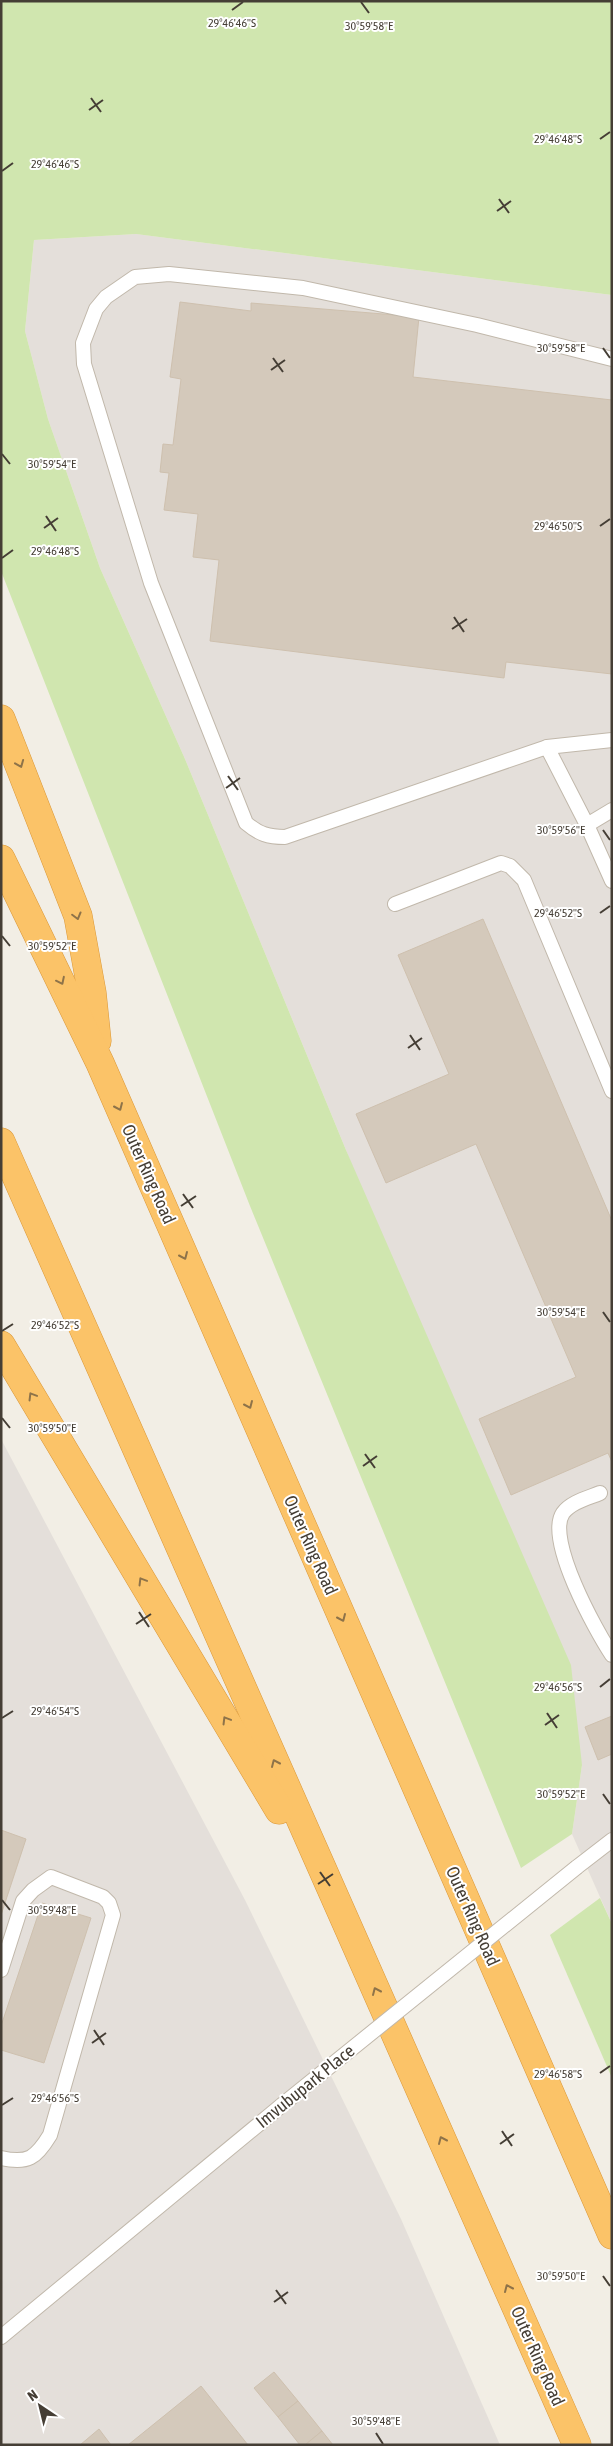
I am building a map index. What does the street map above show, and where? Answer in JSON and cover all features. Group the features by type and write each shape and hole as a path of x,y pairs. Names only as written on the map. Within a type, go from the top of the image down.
{"highway":[{"path":"1,719 78,916 92,993 100,1062"},
{"name":"Outer Ring Road","path":"1,859 100,1062 612,2235"},
{"name":"Outer Ring Road","path":"1,1142 577,2445"},
{"path":"1,1345 341,1912"}],"lane":[{"path":"612,359 477,325 303,288 169,274 135,277 106,297 96,309 83,343 84,364 151,583 246,823 252,828 269,837 285,837 547,747 612,740"},
{"path":"547,747 587,824 612,881"},
{"path":"587,824 612,810"},
{"path":"396,904 501,863 517,871 524,880 612,1091"},
{"path":"600,1493 574,1504 563,1514 558,1529 561,1547 587,1612 612,1655"},
{"name":"Imvubupark Place","path":"1,2337 282,2104 612,1840"},
{"path":"1,1970 24,1901 40,1883 51,1878 104,1897 109,1904 113,1915 50,2135 42,2148 32,2157 20,2162 1,2158"}],"shaded area":[{"path":"136,234 612,295 612,1924 572,1834 582,1765 346,1150 185,759 100,568 48,419 25,331 34,240"},
{"path":"1,1439 245,1900 401,2219 500,2445 1,2445"}],"green space":[{"path":"1,1 612,1 612,295 136,234 34,240 25,331 48,419 100,568 185,759 346,1150 571,1665 582,1765 572,1834 521,1868 250,1206 1,571"},
{"path":"600,1898 612,1924 612,2078 550,1935"}],"building":[{"path":"180,302 251,311 251,303 419,317 413,377 612,400 612,674 506,662 504,678 210,641 219,560 193,557 198,514 164,510 169,473 160,472 163,444 173,445 181,379 170,377"},
{"path":"483,919 612,1221 612,1462 608,1453 511,1495 479,1419 576,1377 476,1144 386,1183 356,1114 449,1074 398,955"},
{"path":"612,1716 612,1754 598,1760 585,1727"},
{"path":"1,1830 26,1839 1,1915"},
{"path":"42,1903 91,1918 44,2063 1,2050 1,2026"},
{"path":"274,2372 298,2401 278,2417 254,2388"},
{"path":"201,2386 248,2445 128,2445"},
{"path":"298,2401 322,2431 305,2445 300,2445 278,2417"},
{"path":"99,2429 111,2445 80,2445"},
{"path":"322,2431 333,2445 305,2445"}]}
